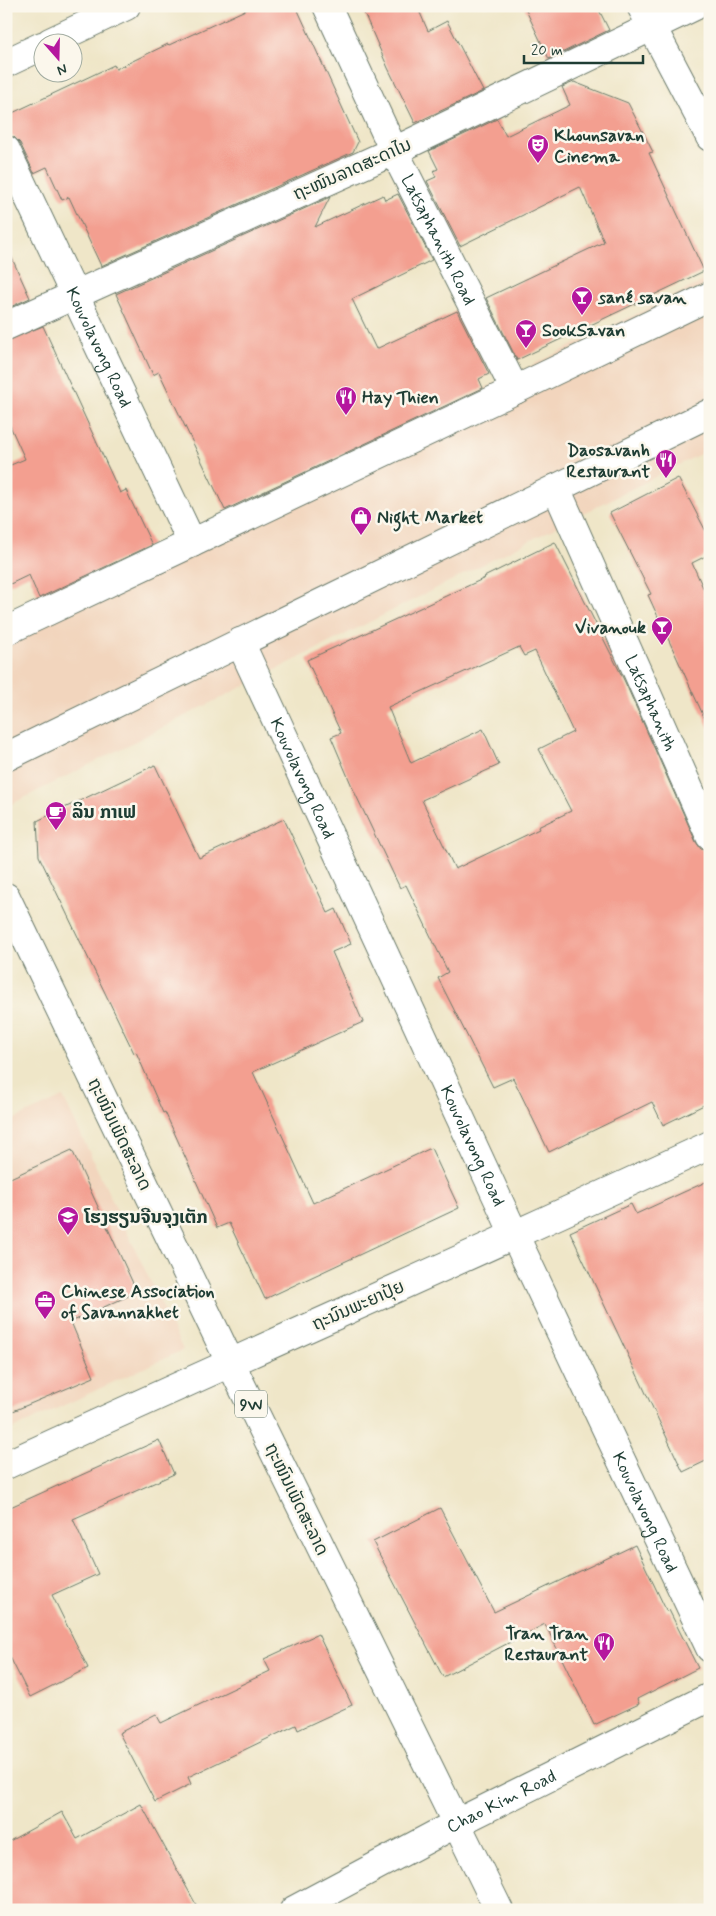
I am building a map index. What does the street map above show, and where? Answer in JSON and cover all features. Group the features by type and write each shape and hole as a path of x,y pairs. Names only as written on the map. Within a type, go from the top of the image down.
{"street":[{"path":"71,32 126,6"},
{"name":"Latsaphanith Road","path":"327,6 394,151 515,390"},
{"name":"ຖະໜົນລາດສະດາໄນ","path":"6,326 394,151 646,17 695,6"},
{"path":"646,17 710,137"},
{"path":"6,63 32,51"},
{"name":"Kouvolavong Road","path":"6,150 192,543"},
{"path":"6,631 710,296"},
{"path":"6,757 710,413"},
{"name":"Latsaphanith","path":"556,488 710,836"},
{"name":"Kouvolavong Road","path":"240,642 515,1236 710,1648"},
{"name":"ຖະໜົນເພັດສະລາດ","path":"6,897 230,1362 499,1910"},
{"name":"ຖະນົນພະຍາປຸ້ຍ","path":"6,1466 230,1362 515,1236 710,1145"},
{"name":"Chao Kim Road","path":"294,1910 457,1823 710,1697"}],"shaded area":[{"name":"Night Market","path":"710,278 710,449 8,806 6,803 6,623"},
{"name":"ໂຮງຮຽນຈີນຈຸງເຕັກ","path":"63,1097 183,1350 6,1432 6,1123"}],"building":[{"path":"254,6 296,6 358,142 353,152 101,266 69,197 62,200 47,167 34,173 20,143 14,137 6,135 6,116 78,82 82,82 82,80 114,65 116,69"},
{"path":"361,6 417,6 428,31 447,21 483,91 415,123"},
{"path":"524,6 597,6 609,30 549,59"},
{"path":"574,82 628,103 653,152 649,153 704,271 517,360 486,298 604,242 580,187 460,246 427,181 436,177 433,171 438,169 429,151 497,119 506,136 570,105 562,87"},
{"path":"398,194 432,260 352,299 376,349 457,311 489,374 479,379 483,388 225,510 159,372 153,375 116,294 330,197 315,227 383,195 385,200"},
{"path":"6,245 30,298 6,309"},
{"path":"43,326 120,493 126,490 152,545 39,598 29,575 6,586 6,467 25,459 6,417 6,341"},
{"path":"678,478 710,539 710,554 692,563 710,603 710,730 648,595 651,594 610,513"},
{"path":"555,542 625,682 696,842 701,849 710,851 710,1102 663,1125 652,1102 549,1152 513,1078 493,1087 438,978 448,972 406,885 400,888 354,791 331,737 341,733 307,660","holes":["519,647 524,656 535,651 573,732 539,749 571,811 538,827 539,829 455,869 422,800 499,765 483,729 411,763 388,707"]},
{"path":"155,765 199,858 284,819 328,913 336,909 351,944 332,952 363,1022 253,1072 313,1203 431,1148 459,1208 265,1299 229,1223 217,1228 165,1112 163,1113 136,1052 134,1053 39,856 37,821"},
{"name":"ໂຮງຮຽນຈີນຈຸງເຕັກ","path":"72,1150 137,1292 71,1322 94,1377 6,1414 6,1180"},
{"path":"710,1180 710,1459 683,1472 570,1232 631,1204 636,1214"},
{"path":"159,1440 174,1474 73,1519 98,1574 52,1595 88,1668 30,1697 6,1649 6,1509"},
{"path":"440,1508 494,1612 635,1545 667,1612 669,1610 698,1668 637,1699 639,1704 594,1725 545,1624 443,1677 373,1542"},
{"path":"318,1634 352,1705 298,1730 296,1725 188,1777 191,1784 155,1802 119,1733 156,1714 161,1723 270,1671 264,1659"},
{"path":"141,1804 199,1910 6,1910 6,1843 62,1812 77,1839"}],"place":[{"name":"Khounsavan Cinema","path":"538,164"},
{"name":"sané savan","path":"582,316"},
{"name":"SookSavan","path":"526,349"},
{"name":"Hay Thien","path":"346,416"},
{"name":"Daosavanh Restaurant","path":"666,479"},
{"name":"Night Market","path":"361,536"},
{"name":"Vivanouk","path":"662,646"},
{"name":"ລິນ ກາເຟ","path":"56,831"},
{"name":"ໂຮງຮຽນຈີນຈຸງເຕັກ","path":"68,1236"},
{"name":"Chinese Association of Savannakhet","path":"45,1320"},
{"name":"Tran Tran Restaurant","path":"604,1662"}]}
